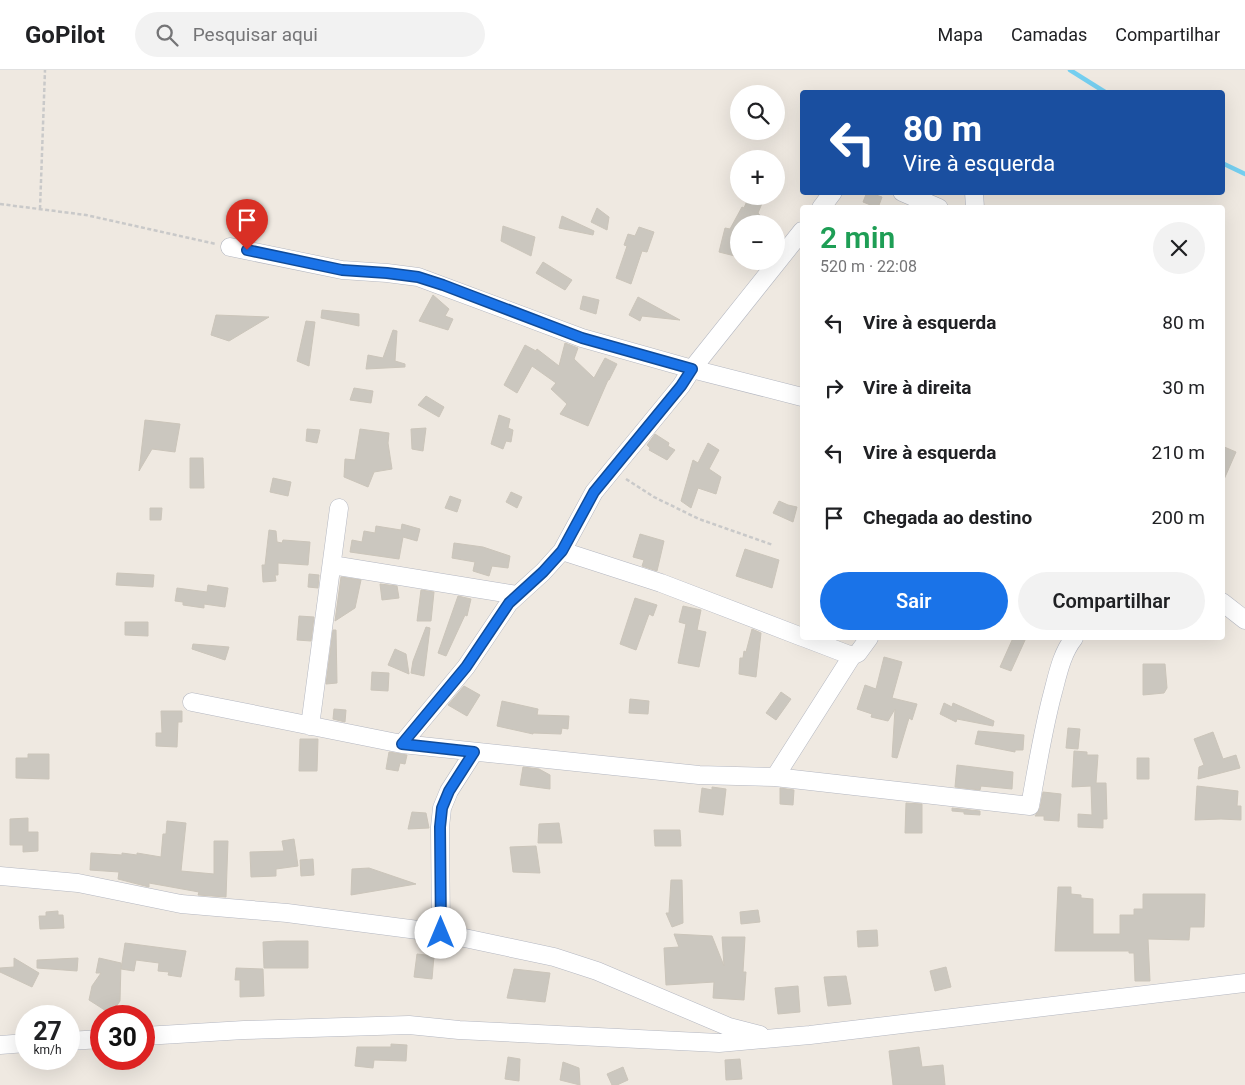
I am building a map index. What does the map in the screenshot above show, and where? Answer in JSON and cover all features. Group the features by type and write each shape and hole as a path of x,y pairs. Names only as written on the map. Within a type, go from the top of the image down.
{"street":[{"path":"909,195 931,205"},
{"path":"402,744 466,667 501,613 562,551 594,492 681,386 692,369 800,234"},
{"path":"230,247 342,270 418,277 582,338 800,396"},
{"path":"310,726 339,508"},
{"path":"562,551 661,583 800,635"},
{"path":"332,565 517,595"},
{"path":"1225,604 1245,620"},
{"path":"812,640 852,656"},
{"path":"775,777 852,656 858,653 868,640"},
{"path":"192,702 402,744 699,775 775,777 1030,806 1046,718 1058,674 1069,644 1072,640"},
{"path":"441,933 440,827 442,808 449,791 474,752"},
{"path":"0,876 78,883 181,904 287,913 441,933 554,957 597,971 729,1027 772,1038"},
{"path":"155,1035 244,1030 409,1025 459,1030 710,1042 810,1035 1238,984 1245,997"},
{"path":"0,1044 15,1043"}],"path":[{"path":"40,209 44,70"},
{"path":"0,204 86,215 230,247"},
{"path":"612,470 654,497 699,519 773,546"}],"building":[{"path":"866,195 882,197 879,205 870,205 863,202"},
{"path":"745,205 761,205 758,213 760,215 738,215 742,207 744,208"},
{"path":"597,208 609,217 607,230 591,222"},
{"path":"562,216 594,231 593,235 559,228"},
{"path":"503,226 535,237 531,256 501,241"},
{"path":"639,227 654,232 647,252 642,251 631,284 616,278 627,246 624,245 628,234 635,236"},
{"path":"725,228 730,229 730,255 719,252"},
{"path":"543,262 572,280 565,290 536,273"},
{"path":"433,295 449,309 445,316 453,319 448,330 419,321"},
{"path":"583,296 599,300 596,314 580,309"},
{"path":"638,297 680,320 642,316 640,321 629,315"},
{"path":"322,310 359,314 359,326 321,318"},
{"path":"216,315 269,317 229,341 211,335"},
{"path":"306,321 315,322 309,366 297,361"},
{"path":"393,330 397,331 395,361 405,364 405,367 366,369 368,355 383,358"},
{"path":"565,343 578,348 574,359 594,378 605,358 617,364 588,426 560,414 567,404 551,389 556,383 532,366 517,393 504,385 525,345 536,351 537,349 559,366"},
{"path":"354,388 373,391 371,403 350,400"},
{"path":"426,396 444,407 439,417 418,405"},
{"path":"499,415 510,419 508,428 513,430 511,442 506,441 503,449 491,444"},
{"path":"145,420 180,424 175,452 152,449 139,471"},
{"path":"426,428 423,451 412,449 411,429"},
{"path":"307,429 320,430 317,443 306,441"},
{"path":"360,429 389,433 388,443 392,469 374,472 368,487 344,477 345,459 355,460"},
{"path":"655,434 669,443 668,446 675,450 667,460 649,450 650,448 647,445"},
{"path":"708,443 719,450 709,469 721,477 716,494 698,488 691,508 681,501 693,460 698,463"},
{"path":"1225,447 1236,452 1225,477"},
{"path":"190,458 203,458 204,488 190,488"},
{"path":"273,478 291,482 288,496 270,492"},
{"path":"511,492 522,497 517,508 506,502"},
{"path":"450,496 461,500 457,512 445,508"},
{"path":"779,501 797,507 793,522 773,513"},
{"path":"150,508 162,508 161,520 150,520"},
{"path":"402,524 420,529 417,541 403,537 399,559 350,552 352,540 362,542 364,531 375,533 376,526 401,530"},
{"path":"269,530 276,531 277,542 282,543 283,540 310,542 308,565 278,563 278,575 275,575 276,581 263,582 262,565 265,565"},
{"path":"640,534 664,541 657,571 642,566 644,560 633,557"},
{"path":"454,543 483,547 510,556 508,568 492,566 489,576 473,571 475,562 452,558"},
{"path":"745,549 779,560 772,588 736,576"},
{"path":"117,573 154,575 153,587 116,585"},
{"path":"309,574 319,575 318,588 308,587"},
{"path":"341,577 361,580 355,608 335,621"},
{"path":"380,584 397,586 399,598 382,600"},
{"path":"208,585 228,588 225,607 204,604 204,608 183,605 183,602 175,601 177,588 207,592"},
{"path":"421,590 434,592 431,621 417,621"},
{"path":"458,596 471,599 467,616 465,615 446,656 438,653"},
{"path":"635,598 657,605 653,616 649,614 636,650 620,644"},
{"path":"683,606 701,610 697,630 706,632 699,667 678,663 686,624 679,622"},
{"path":"299,616 314,617 311,641 297,640"},
{"path":"125,622 148,622 148,636 125,635"},
{"path":"426,627 430,628 424,676 411,673 413,661"},
{"path":"752,629 761,633 756,677 739,674 740,658 743,658 744,651 746,652"},
{"path":"333,630 336,630 337,683 326,684"},
{"path":"1012,640 1025,640 1011,671 1000,667"},
{"path":"193,644 229,647 225,660 192,649"},
{"path":"395,649 406,654 409,674 388,665"},
{"path":"884,657 902,662 892,698 917,704 912,720 909,718 897,758 892,757 895,709 888,721 871,717 872,714 857,709 865,685 876,689"},
{"path":"1143,664 1165,664 1167,688 1164,693 1143,695"},
{"path":"372,672 389,673 388,691 371,690"},
{"path":"464,686 480,695 467,716 448,705"},
{"path":"781,692 791,699 776,720 766,713"},
{"path":"630,699 649,701 648,714 629,713"},
{"path":"502,701 538,709 537,715 569,716 568,729 562,728 561,734 533,734 497,726"},
{"path":"944,703 952,707 953,703 994,721 993,726 957,719 956,722 940,714"},
{"path":"334,709 346,710 345,722 333,719"},
{"path":"161,711 182,711 182,722 178,722 177,747 156,746 156,733 162,733"},
{"path":"1068,728 1080,729 1078,749 1066,748"},
{"path":"978,731 1024,735 1023,750 1015,750 1015,752 975,744"},
{"path":"1213,732 1223,759 1236,755 1240,768 1198,779 1199,767 1204,765 1194,739"},
{"path":"300,739 318,739 317,771 299,771"},
{"path":"1074,751 1087,752 1087,755 1098,755 1096,783 1106,783 1107,819 1103,819 1103,828 1078,827 1078,814 1092,815 1091,786 1072,787"},
{"path":"389,752 407,755 405,764 400,763 398,771 386,769"},
{"path":"28,754 49,754 49,779 16,778 16,758 28,758"},
{"path":"1137,758 1149,758 1149,779 1137,779"},
{"path":"957,765 1013,772 1012,789 981,786 980,790 955,787"},
{"path":"523,767 539,769 550,775 550,789 520,785"},
{"path":"1197,786 1238,791 1237,806 1241,806 1241,820 1195,820"},
{"path":"712,787 726,789 723,815 699,812 702,788 712,790"},
{"path":"780,788 794,790 793,805 780,804"},
{"path":"1043,792 1061,794 1059,821 1044,820 1044,816 1035,816 1040,808"},
{"path":"906,803 922,804 922,833 905,833"},
{"path":"952,808 980,811 980,815 952,811"},
{"path":"412,812 426,813 429,828 408,829"},
{"path":"28,818 28,832 38,832 38,851 23,852 23,845 10,845 10,819"},
{"path":"167,821 186,823 181,871 214,874 214,841 228,841 226,897 198,895 199,892 149,883 149,887 118,879 119,872 90,870 91,853 137,855 137,853 161,857 163,834 166,834"},
{"path":"559,823 562,843 538,843 539,824"},
{"path":"654,830 680,830 681,846 655,846"},
{"path":"294,839 298,866 276,869 276,876 251,877 250,852 284,851 282,841"},
{"path":"536,846 540,873 513,872 510,847"},
{"path":"313,859 314,875 301,876 300,860"},
{"path":"369,868 416,884 351,895 352,869"},
{"path":"671,880 682,880 683,923 672,927 666,913 669,913"},
{"path":"1058,887 1071,887 1071,894 1081,895 1081,898 1093,899 1093,934 1120,934 1120,915 1134,915 1134,909 1143,909 1143,894 1205,894 1204,927 1190,927 1189,940 1148,939 1150,981 1135,981 1134,953 1129,953 1129,951 1055,951"},
{"path":"758,910 760,922 741,924 740,912"},
{"path":"58,911 58,915 63,915 64,928 40,929 39,916 46,916 46,912"},
{"path":"877,930 878,946 858,947 857,931"},
{"path":"674,934 712,936 724,966 722,937 745,937 743,972 746,972 744,1000 713,998 714,982 666,985 664,948 679,947"},
{"path":"308,941 308,968 264,968 263,942"},
{"path":"125,943 186,951 181,977 168,975 169,972 158,971 159,963 136,960 134,971 121,969"},
{"path":"417,954 434,956 432,979 414,977"},
{"path":"14,958 39,973 32,987 0,972 0,968 14,967"},
{"path":"78,958 77,971 37,968 37,960"},
{"path":"99,958 121,963 120,1001 117,1005 97,1005 89,1000 92,986 101,973 96,973"},
{"path":"946,967 951,987 935,991 930,971"},
{"path":"236,968 263,969 264,996 240,997 240,980 235,980"},
{"path":"514,969 550,973 545,1002 507,998"},
{"path":"846,976 851,1004 828,1006 824,977"},
{"path":"798,986 800,1012 778,1014 775,988"},
{"path":"391,1044 407,1045 406,1061 374,1060 373,1068 355,1066 357,1047 391,1047"},
{"path":"919,1047 922,1067 943,1065 945,1085 893,1085 889,1051"},
{"path":"508,1057 520,1059 519,1081 505,1079"},
{"path":"740,1059 742,1079 726,1080 725,1060"},
{"path":"563,1062 579,1068 580,1085 560,1080"},
{"path":"623,1067 628,1080 612,1085 607,1074"}],"waterway":[{"path":"1070,70 1102,90"},
{"path":"1225,164 1245,174"}],"route":[{"path":"247,250 342,270 418,277 582,338 692,369 681,386 594,492 562,551 543,572 509,603 466,667 402,744 474,752 449,791 442,808 440,827 441,933"}]}
